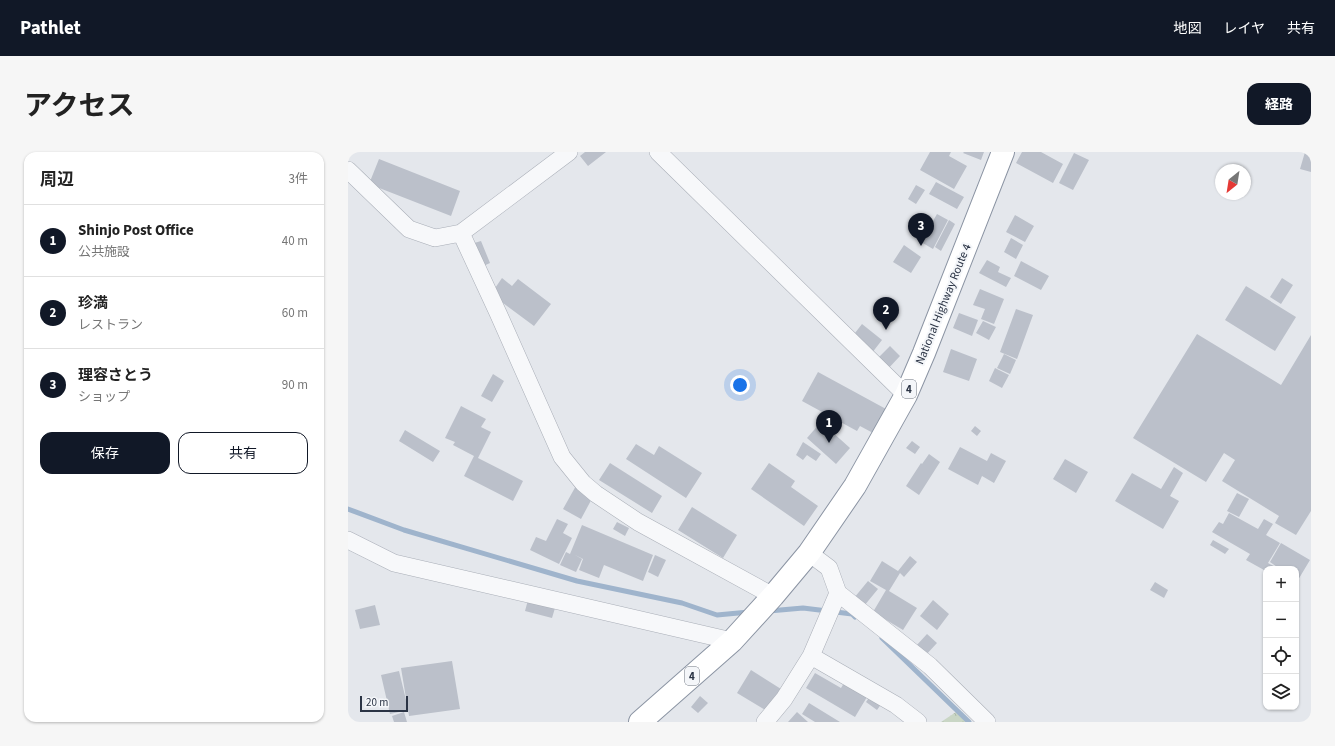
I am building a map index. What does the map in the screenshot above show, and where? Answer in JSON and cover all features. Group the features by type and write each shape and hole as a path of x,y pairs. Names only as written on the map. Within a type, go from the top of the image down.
{"highway":[{"name":"National Highway Route 4","path":"640,722 738,635 771,599 809,553 855,486 906,395 924,354 1003,152"}],"street":[{"path":"348,170 409,229 435,238 461,233 569,152"},
{"path":"658,152 906,395"},
{"path":"461,233 562,457 583,483 596,494 638,522 771,599"},
{"path":"348,540 394,563 738,635"},
{"path":"765,722 784,699 811,656 836,597 829,568 809,553"},
{"path":"836,597 930,666 987,722"},
{"path":"811,656 896,705 918,722"}],"green space":[{"path":"956,712 966,722 941,722"}],"building":[{"path":"585,152 606,152 588,166 580,156"},
{"path":"930,152 951,152 949,156 967,166 954,189 920,170"},
{"path":"984,152 981,160 963,153"},
{"path":"1022,152 1041,152 1063,164 1053,183 1016,163"},
{"path":"1305,152 1311,152 1311,172 1300,169"},
{"path":"1074,153 1089,160 1073,190 1059,183"},
{"path":"379,159 460,191 451,216 369,184"},
{"path":"936,182 964,197 957,209 929,194"},
{"path":"916,185 925,190 916,204 908,199"},
{"path":"937,214 948,220 933,249 921,242"},
{"path":"1015,215 1034,226 1025,242 1006,232"},
{"path":"949,220 955,224 941,251 935,247"},
{"path":"1011,238 1023,245 1016,259 1004,252"},
{"path":"481,241 490,263 481,267 471,244"},
{"path":"904,245 921,257 911,273 893,262"},
{"path":"987,260 1000,267 998,272 1011,278 1006,287 979,273"},
{"path":"1021,261 1049,276 1041,290 1014,276"},
{"path":"502,278 512,286 518,279 551,304 534,326 491,294"},
{"path":"1282,278 1293,285 1281,304 1270,297"},
{"path":"1246,286 1296,317 1275,351 1225,320"},
{"path":"980,289 1004,299 994,324 981,319 985,309 973,305"},
{"path":"1016,309 1033,315 1017,359 1000,352"},
{"path":"959,313 978,320 972,336 953,328"},
{"path":"983,321 996,327 989,340 976,333"},
{"path":"862,324 882,340 868,358 848,342"},
{"path":"1197,334 1281,385 1311,335 1311,511 1296,535 1275,523 1279,516 1222,481 1235,460 1224,453 1206,482 1133,438"},
{"path":"890,346 900,356 886,371 875,361"},
{"path":"951,349 977,359 969,381 943,372"},
{"path":"1004,354 1016,360 1010,374 997,368"},
{"path":"995,368 1009,375 1002,388 989,381"},
{"path":"818,372 886,409 873,433 860,426 857,431 802,401"},
{"path":"493,374 504,381 492,402 481,396"},
{"path":"461,406 486,419 481,427 491,432 478,458 523,481 513,501 464,476 474,456 453,445 455,442 445,438"},
{"path":"821,422 850,448 836,464 807,438"},
{"path":"975,426 981,431 977,436 971,431"},
{"path":"405,430 440,451 433,462 399,441"},
{"path":"912,441 920,447 915,454 906,448"},
{"path":"803,442 821,454 816,461 807,455 803,460 796,455"},
{"path":"636,444 654,455 659,446 702,473 686,498 626,459"},
{"path":"960,447 987,461 991,453 1006,461 994,483 982,476 978,485 948,469"},
{"path":"929,454 940,462 919,495 906,486 921,463 922,464"},
{"path":"1065,459 1088,472 1076,493 1053,479"},
{"path":"610,463 662,496 652,513 599,480"},
{"path":"769,463 795,481 791,487 818,506 804,526 751,489"},
{"path":"1174,467 1183,473 1170,496 1179,501 1163,529 1115,501 1132,473 1161,489"},
{"path":"577,484 595,493 581,519 563,509"},
{"path":"1237,493 1249,499 1239,517 1227,511"},
{"path":"692,507 737,535 723,558 678,530"},
{"path":"1229,513 1258,529 1264,519 1273,524 1266,535 1280,543 1268,563 1274,566 1263,566 1263,569 1246,560 1250,554 1212,532 1219,522 1223,524"},
{"path":"557,519 568,524 563,533 572,538 559,564 530,550 536,537 546,541"},
{"path":"617,522 629,528 625,536 613,529"},
{"path":"582,525 653,555 643,581 604,565 599,578 579,570 583,559 575,555 582,559 576,572 560,565 566,552 570,554"},
{"path":"1213,540 1229,549 1225,554 1210,545"},
{"path":"1281,543 1310,560 1299,578 1299,566 1276,566 1270,562"},
{"path":"655,555 666,560 658,577 648,572"},
{"path":"910,556 917,562 904,577 900,573 889,591 917,608 903,630 873,612 886,590 870,581 882,561 898,571"},
{"path":"868,581 878,589 864,606 854,598"},
{"path":"1155,582 1168,590 1164,598 1150,590"},
{"path":"528,600 555,608 552,618 525,611"},
{"path":"933,600 949,614 937,630 920,616"},
{"path":"375,605 380,625 360,629 355,610"},
{"path":"927,634 937,643 925,656 915,647"},
{"path":"452,661 460,709 409,716 408,710 390,714 381,675 399,671 407,704 401,668"},
{"path":"751,670 781,689 767,711 737,693"},
{"path":"815,673 841,688 844,683 867,697 855,717 806,688"},
{"path":"871,695 882,703 877,710 866,702"},
{"path":"700,696 708,703 698,713 691,707"},
{"path":"809,703 840,722 815,722 802,714"},
{"path":"404,712 407,722 394,722 392,716"},
{"path":"797,712 808,722 788,722"}],"waterway":[{"path":"348,509 404,530 577,581 682,603 717,615 749,612"},
{"path":"769,611 803,608 852,614 855,617"},
{"path":"882,638 969,722"}],"place":[{"name":"理容さとう","path":"921,246"},
{"name":"珍満","path":"886,330"},
{"name":"Shinjo Post Office","path":"829,443"}]}
